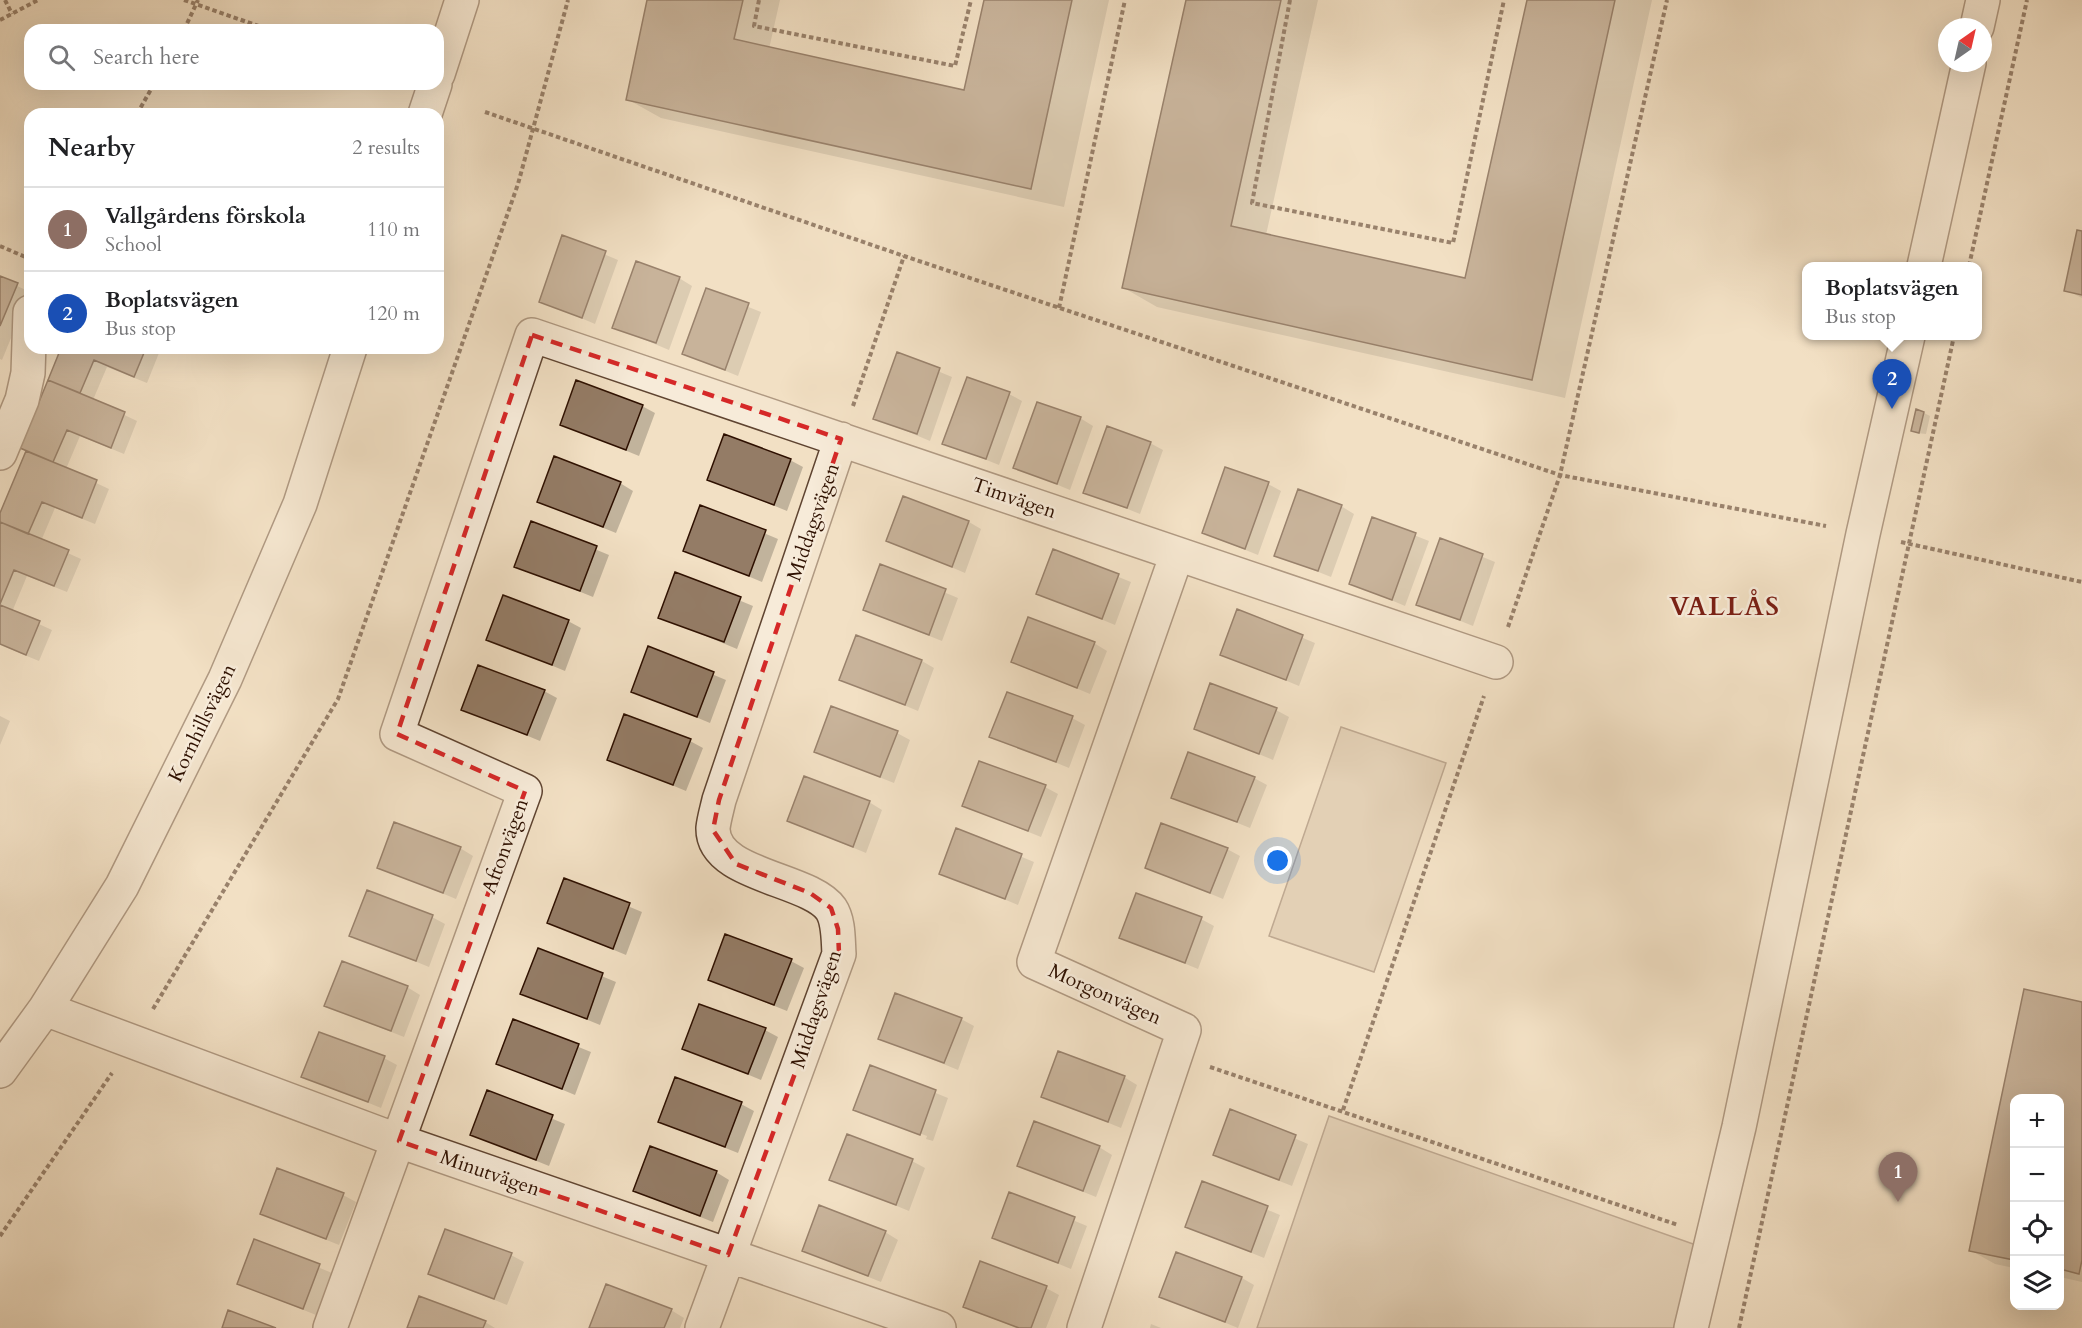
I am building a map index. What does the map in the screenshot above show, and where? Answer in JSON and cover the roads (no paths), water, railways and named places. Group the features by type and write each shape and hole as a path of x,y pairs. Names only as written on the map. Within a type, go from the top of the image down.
{"street":[{"path":"444,56 462,0"},
{"path":"1979,18 1983,0"},
{"path":"1925,262 1967,72"},
{"path":"427,108 433,90"},
{"name":"Timvägen","path":"532,335 1496,662"},
{"name":"Aftonvägen","path":"330,1328 525,791 397,734 532,335"},
{"path":"1691,1328 1741,1115 1863,534 1907,340"},
{"path":"0,453 22,399 28,373 29,354"},
{"name":"Kornhillsvägen","path":"0,1071 45,1009 122,886 225,679 300,504 348,354"},
{"name":"Middagsvägen","path":"702,1328 839,954 838,929 831,908 810,893 736,864 720,846 713,830 719,800 841,439"},
{"name":"Morgonvägen","path":"1084,1328 1184,1030 1034,962 1177,554"},
{"name":"Minutvägen","path":"45,1009 399,1140 939,1328"}],"place":[{"name":"Boplatsvägen","path":"1892,409"},
{"name":"Vallgårdens förskola","path":"1898,1202"}],"district":[{"name":"VALLÅS","path":"1725,606"}]}
